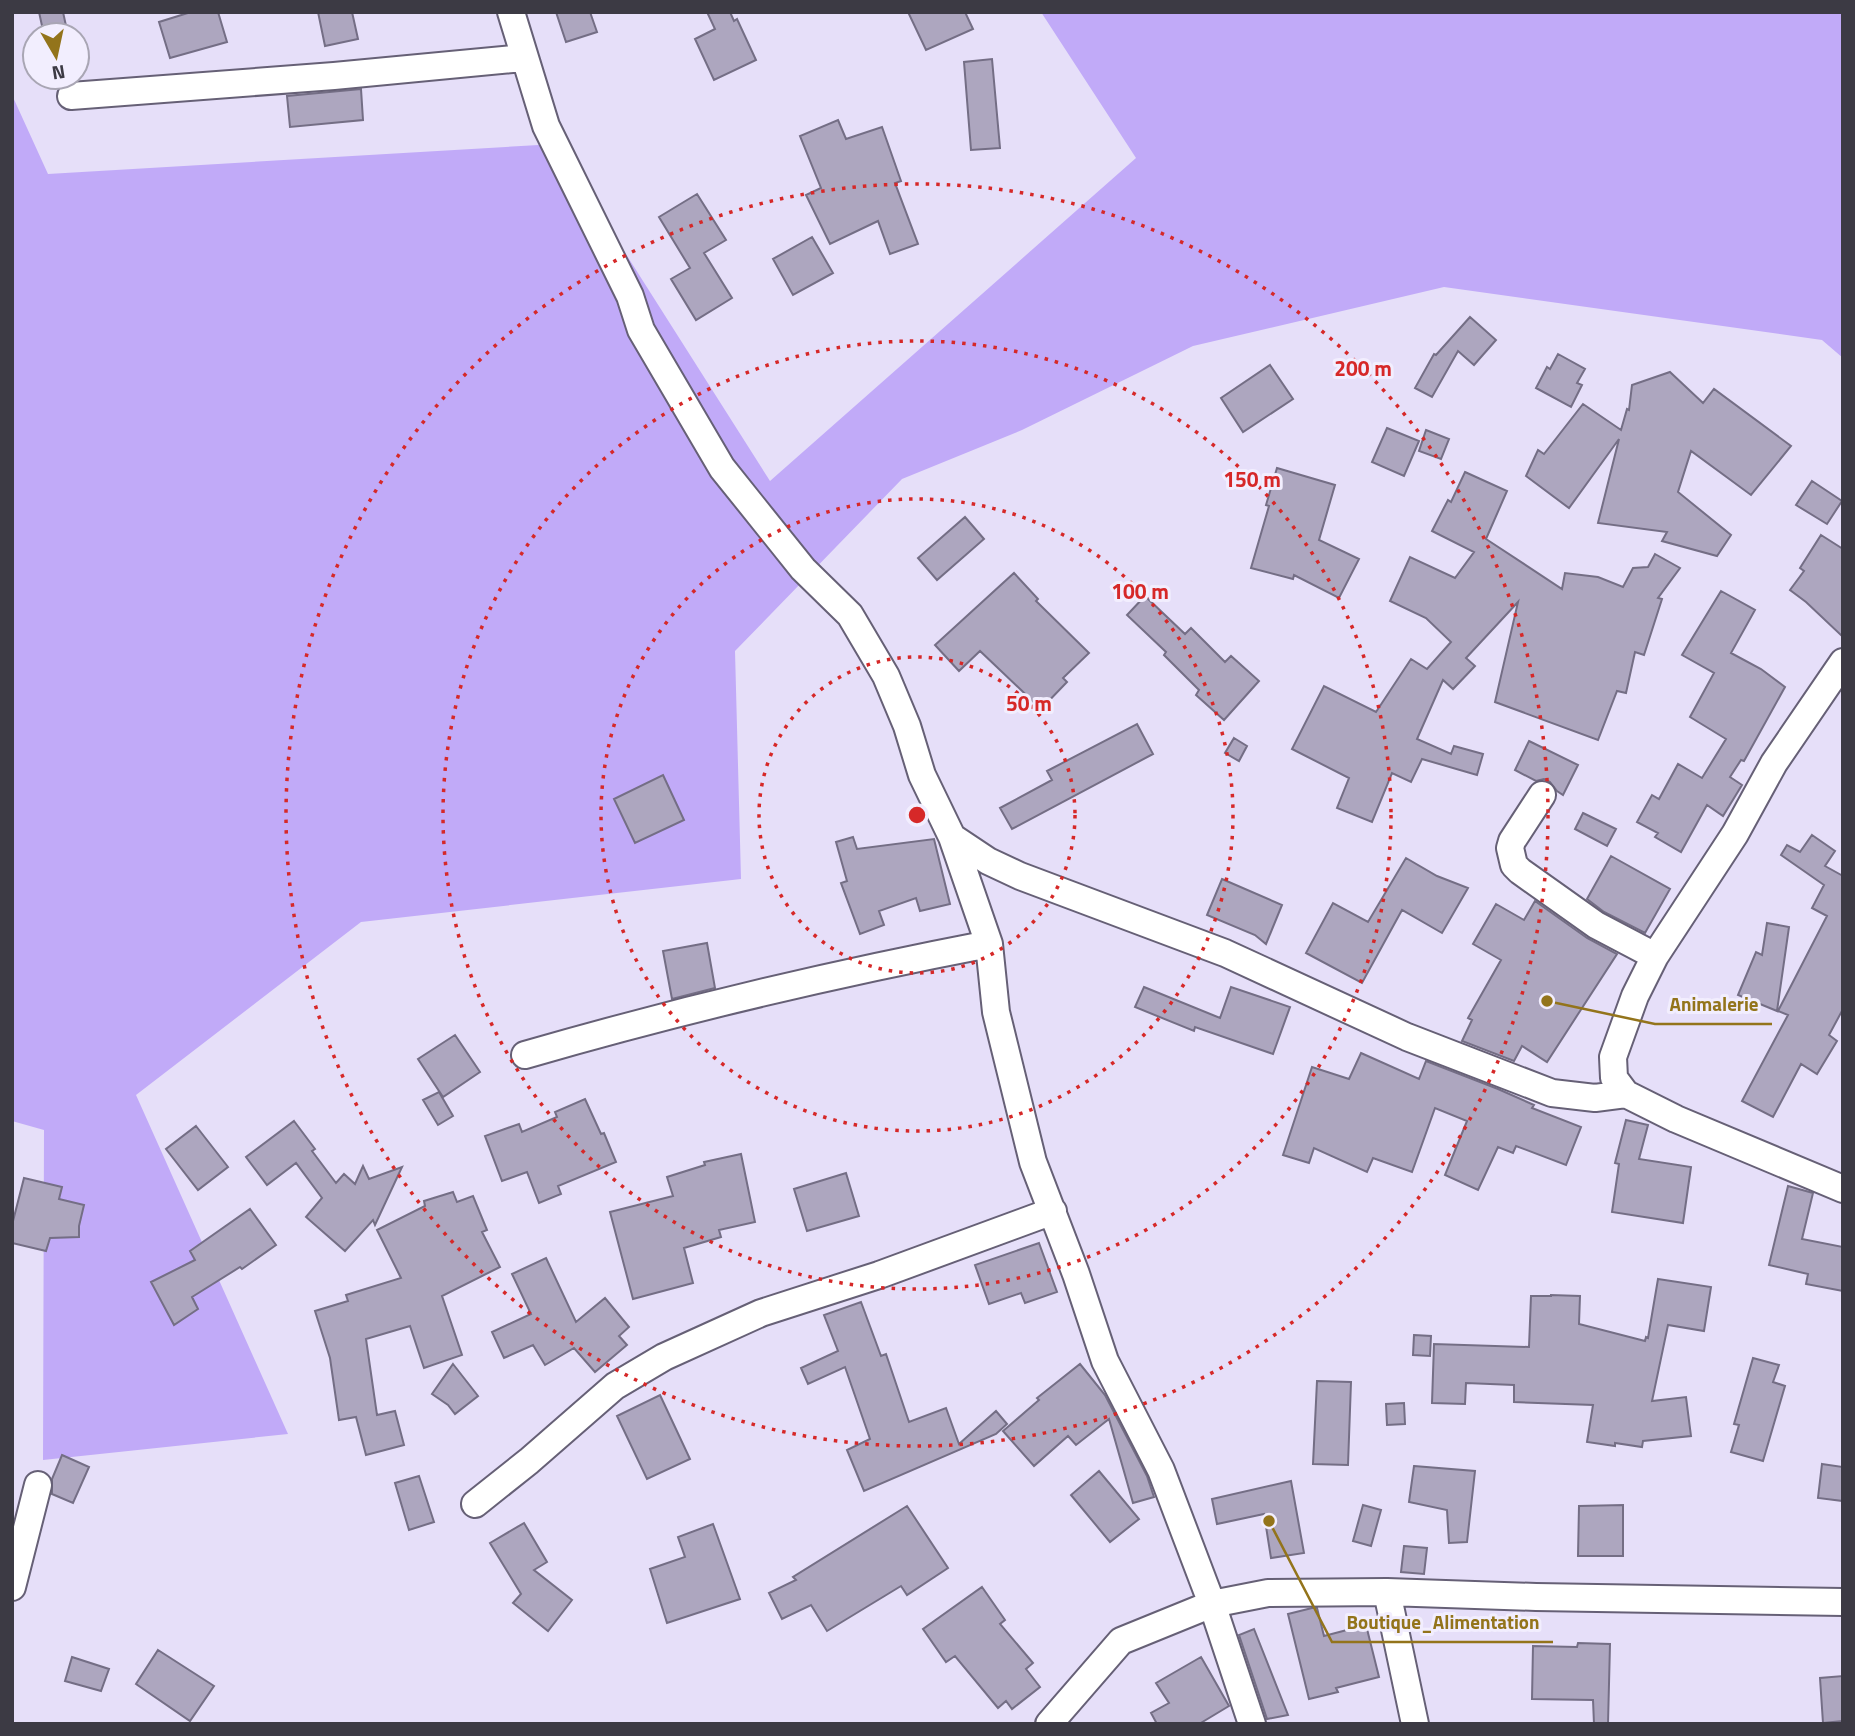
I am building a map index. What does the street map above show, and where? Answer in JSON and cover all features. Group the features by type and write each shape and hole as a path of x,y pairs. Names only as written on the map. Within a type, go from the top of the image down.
{"street":[{"path":"510,12 546,126 630,296 641,330 722,468 803,569 850,615 886,676 907,726 922,775 952,837 989,944 996,1012 1033,1162 1053,1211 1105,1361 1161,1470 1212,1604 1252,1724"},
{"path":"71,96 334,76 523,58"},
{"path":"1843,662 1774,763 1735,834 1656,956 1635,996 1613,1057 1614,1078 1626,1094 1676,1119 1843,1189"},
{"path":"1542,795 1512,841 1510,848 1514,865 1596,926 1656,956"},
{"path":"952,837 988,861 1020,876 1225,953 1407,1037 1552,1093 1595,1098 1626,1094"},
{"path":"525,1055 590,1036 880,965 989,944"},
{"path":"475,1504 615,1386 664,1357 761,1313 879,1275 1053,1211"},
{"path":"12,1587 38,1485"},
{"path":"1387,1592 1415,1724"},
{"path":"1049,1724 1121,1641 1212,1604 1268,1593 1387,1592 1843,1602"}],"shaded area":[{"path":"1041,12 1843,12 1843,358 1822,340 1444,287 1193,346 1022,430 902,479 735,651 741,879 361,922 136,1095 288,1434 43,1460 44,1130 12,1121 12,95 48,174 556,144 770,481 1136,158"}],"building":[{"path":"39,12 63,12 65,21 41,21"},
{"path":"191,12 218,12 227,42 170,58 159,22"},
{"path":"318,12 352,12 358,39 325,46"},
{"path":"556,12 590,12 597,32 566,42"},
{"path":"707,12 730,12 734,21 737,19 756,60 714,80 695,39 715,29"},
{"path":"908,12 965,12 973,29 926,50"},
{"path":"992,59 1000,148 971,150 964,62"},
{"path":"361,89 363,120 290,127 287,96"},
{"path":"838,120 846,139 882,127 901,181 895,183 918,244 890,254 878,221 830,244 806,195 821,188 800,136"},
{"path":"697,194 726,240 704,253 732,298 696,320 671,279 690,268 659,217"},
{"path":"812,237 833,273 793,295 773,259"},
{"path":"1470,317 1496,340 1474,365 1458,351 1432,397 1415,388 1434,354 1436,355"},
{"path":"1558,354 1585,369 1577,383 1582,385 1571,407 1536,388 1547,367 1550,369"},
{"path":"1270,365 1293,399 1243,432 1221,398"},
{"path":"1670,372 1703,403 1714,389 1791,446 1751,495 1691,451 1678,492 1731,535 1717,556 1662,541 1667,532 1598,523 1619,439 1569,508 1526,476 1538,450 1544,454 1583,404 1621,430 1627,409 1629,410 1632,385"},
{"path":"1387,428 1419,441 1404,476 1372,462"},
{"path":"1426,430 1449,439 1441,459 1419,451"},
{"path":"1277,468 1335,485 1319,540 1359,559 1339,598 1294,575 1293,579 1251,568"},
{"path":"1465,472 1507,491 1486,539 1562,589 1565,573 1598,577 1623,587 1633,568 1648,567 1655,554 1680,568 1658,598 1662,599 1644,655 1635,652 1626,693 1617,691 1598,740 1495,702 1518,602 1466,658 1475,666 1453,689 1443,680 1417,739 1451,754 1454,746 1483,754 1477,775 1422,759 1411,782 1392,773 1372,822 1337,808 1349,778 1292,749 1324,686 1376,712 1411,659 1427,669 1451,642 1426,618 1390,601 1410,557 1455,578 1474,552 1432,531 1448,500 1451,502"},
{"path":"1812,481 1842,501 1827,524 1796,505"},
{"path":"965,517 984,539 937,580 918,558"},
{"path":"1821,535 1843,549 1843,637 1790,590 1804,571 1800,568"},
{"path":"1014,573 1038,599 1036,601 1089,653 1063,678 1067,682 1041,709 980,651 959,671 935,645"},
{"path":"1721,591 1755,610 1731,653 1761,669 1785,687 1744,761 1741,760 1730,777 1742,785 1723,816 1707,805 1681,852 1655,837 1658,833 1637,822 1652,795 1659,799 1678,764 1702,778 1726,739 1690,717 1714,673 1682,655"},
{"path":"1145,596 1185,634 1191,628 1225,662 1231,656 1259,681 1224,720 1196,695 1199,690 1164,655 1166,652 1127,615"},
{"path":"1137,724 1153,754 1012,829 1000,808 1052,780 1047,771"},
{"path":"1234,738 1247,746 1239,761 1225,753"},
{"path":"1529,741 1578,765 1563,795 1550,782 1544,779 1536,781 1515,770"},
{"path":"663,775 684,820 635,843 614,799"},
{"path":"1583,813 1616,829 1607,846 1575,829"},
{"path":"1812,835 1835,851 1825,866 1843,876 1843,1009 1829,1035 1837,1041 1817,1074 1801,1064 1773,1117 1742,1101 1788,1015 1778,1011 1827,916 1812,908 1824,885 1781,855 1787,845 1800,852"},
{"path":"853,837 857,849 934,839 950,904 920,911 916,898 879,911 884,925 860,934 841,883 847,881 836,842"},
{"path":"1611,856 1670,889 1645,933 1604,912 1587,899"},
{"path":"1406,858 1437,876 1468,888 1442,933 1402,910 1362,983 1306,953 1333,903 1368,922"},
{"path":"1222,879 1282,905 1266,944 1255,935 1207,915"},
{"path":"1535,901 1587,938 1617,954 1547,1062 1522,1046 1514,1061 1462,1041 1472,1020 1468,1018 1501,960 1473,944 1496,904 1524,920"},
{"path":"1767,923 1789,927 1777,1011 1738,995 1756,952 1762,955"},
{"path":"707,943 715,988 672,999 663,951"},
{"path":"1144,987 1220,1018 1231,987 1290,1007 1273,1054 1195,1027 1194,1031 1135,1007"},
{"path":"455,1035 480,1072 443,1097 418,1059"},
{"path":"1361,1053 1419,1079 1426,1061 1498,1089 1534,1105 1532,1108 1581,1127 1566,1165 1516,1146 1513,1153 1498,1147 1478,1190 1445,1175 1467,1121 1435,1108 1412,1172 1373,1158 1367,1172 1314,1148 1309,1163 1283,1155 1312,1067 1349,1079"},
{"path":"439,1092 453,1116 438,1125 423,1100"},
{"path":"585,1099 616,1162 558,1186 561,1194 539,1203 527,1172 502,1181 485,1136 519,1124 522,1132 557,1117 555,1112"},
{"path":"1626,1120 1648,1125 1639,1159 1691,1167 1683,1223 1612,1212 1619,1164 1615,1163"},
{"path":"294,1121 336,1183 344,1174 355,1184 363,1166 369,1179 402,1167 375,1225 373,1220 345,1251 306,1217 322,1198 296,1163 267,1185 246,1157"},
{"path":"196,1126 228,1167 198,1190 166,1149"},
{"path":"741,1154 755,1222 719,1230 721,1237 684,1248 693,1283 633,1299 610,1212 673,1196 667,1177 705,1165 704,1162"},
{"path":"846,1173 859,1216 807,1231 794,1189"},
{"path":"24,1178 62,1187 59,1199 84,1205 79,1237 50,1238 46,1251 12,1243 12,1225"},
{"path":"1788,1186 1813,1193 1802,1239 1843,1247 1843,1291 1806,1284 1808,1274 1769,1265"},
{"path":"453,1192 457,1202 473,1196 487,1230 482,1232 500,1267 442,1296 462,1355 424,1368 410,1326 366,1339 377,1415 395,1411 404,1445 366,1455 356,1417 339,1420 330,1358 315,1311 348,1301 346,1295 401,1278 377,1230 425,1206 424,1201"},
{"path":"250,1209 276,1245 242,1269 240,1267 192,1297 198,1309 174,1325 151,1282 195,1260 190,1251"},
{"path":"1039,1243 1057,1292 1025,1303 1021,1293 989,1304 975,1265"},
{"path":"546,1258 576,1322 605,1298 629,1327 619,1336 627,1345 595,1372 574,1348 545,1365 533,1345 504,1358 492,1332 531,1314 512,1274"},
{"path":"1658,1279 1711,1287 1704,1331 1668,1325 1652,1401 1686,1397 1691,1436 1643,1441 1642,1447 1587,1442 1593,1405 1514,1402 1514,1385 1466,1383 1465,1404 1432,1403 1434,1344 1529,1347 1531,1296 1551,1295 1580,1296 1579,1324 1645,1341 1646,1337 1648,1338"},
{"path":"861,1302 881,1356 886,1354 909,1422 946,1408 959,1444 996,1411 1007,1424 996,1434 864,1491 847,1450 870,1439 845,1367 808,1384 801,1368 838,1351 824,1315"},
{"path":"1414,1335 1431,1336 1430,1356 1413,1355"},
{"path":"1753,1358 1779,1365 1773,1382 1785,1386 1763,1461 1731,1452 1739,1425 1734,1424"},
{"path":"453,1364 478,1396 455,1414 448,1405 432,1394"},
{"path":"1080,1364 1105,1395 1147,1476 1154,1497 1133,1503 1109,1419 1076,1445 1068,1436 1034,1466 1003,1431 1039,1400 1037,1398"},
{"path":"1317,1381 1351,1382 1348,1465 1313,1464"},
{"path":"660,1395 690,1459 647,1479 617,1416"},
{"path":"1404,1403 1405,1424 1387,1425 1386,1404"},
{"path":"62,1455 89,1467 73,1503 52,1494 52,1479"},
{"path":"1822,1464 1843,1467 1843,1501 1818,1498"},
{"path":"1414,1466 1475,1471 1467,1542 1449,1543 1447,1510 1409,1502"},
{"path":"1099,1471 1139,1519 1110,1542 1071,1495"},
{"path":"419,1476 434,1522 409,1530 395,1483"},
{"path":"1291,1481 1304,1553 1271,1558 1264,1514 1217,1524 1212,1499"},
{"path":"1363,1505 1381,1510 1371,1546 1353,1541"},
{"path":"1623,1505 1623,1556 1578,1556 1579,1506"},
{"path":"907,1506 948,1568 907,1595 901,1586 827,1631 811,1605 782,1619 769,1593 796,1580 793,1577"},
{"path":"524,1523 547,1562 534,1570 572,1600 548,1631 513,1603 521,1594 490,1543"},
{"path":"713,1524 740,1599 667,1623 650,1569 685,1557 678,1537"},
{"path":"1404,1546 1427,1548 1424,1574 1401,1572"},
{"path":"982,1587 1005,1620 1000,1624 1033,1663 1026,1669 1040,1687 1012,1709 1006,1701 998,1708 955,1656 946,1662 923,1629"},
{"path":"1317,1608 1324,1636 1366,1625 1379,1677 1336,1688 1338,1692 1309,1699 1288,1614"},
{"path":"1254,1629 1288,1715 1267,1719 1239,1635"},
{"path":"1578,1643 1610,1644 1608,1724 1594,1724 1593,1700 1532,1699 1533,1646 1577,1647"},
{"path":"158,1650 214,1686 190,1721 136,1684"},
{"path":"72,1657 109,1669 101,1691 65,1681"},
{"path":"1201,1657 1229,1706 1199,1724 1157,1724 1151,1713 1169,1703 1156,1683"},
{"path":"1843,1676 1843,1721 1823,1723 1820,1678"}],"place":[{"name":"Animalerie","path":"1547,1001"},
{"name":"Boutique_Alimentation","path":"1269,1521"}]}
